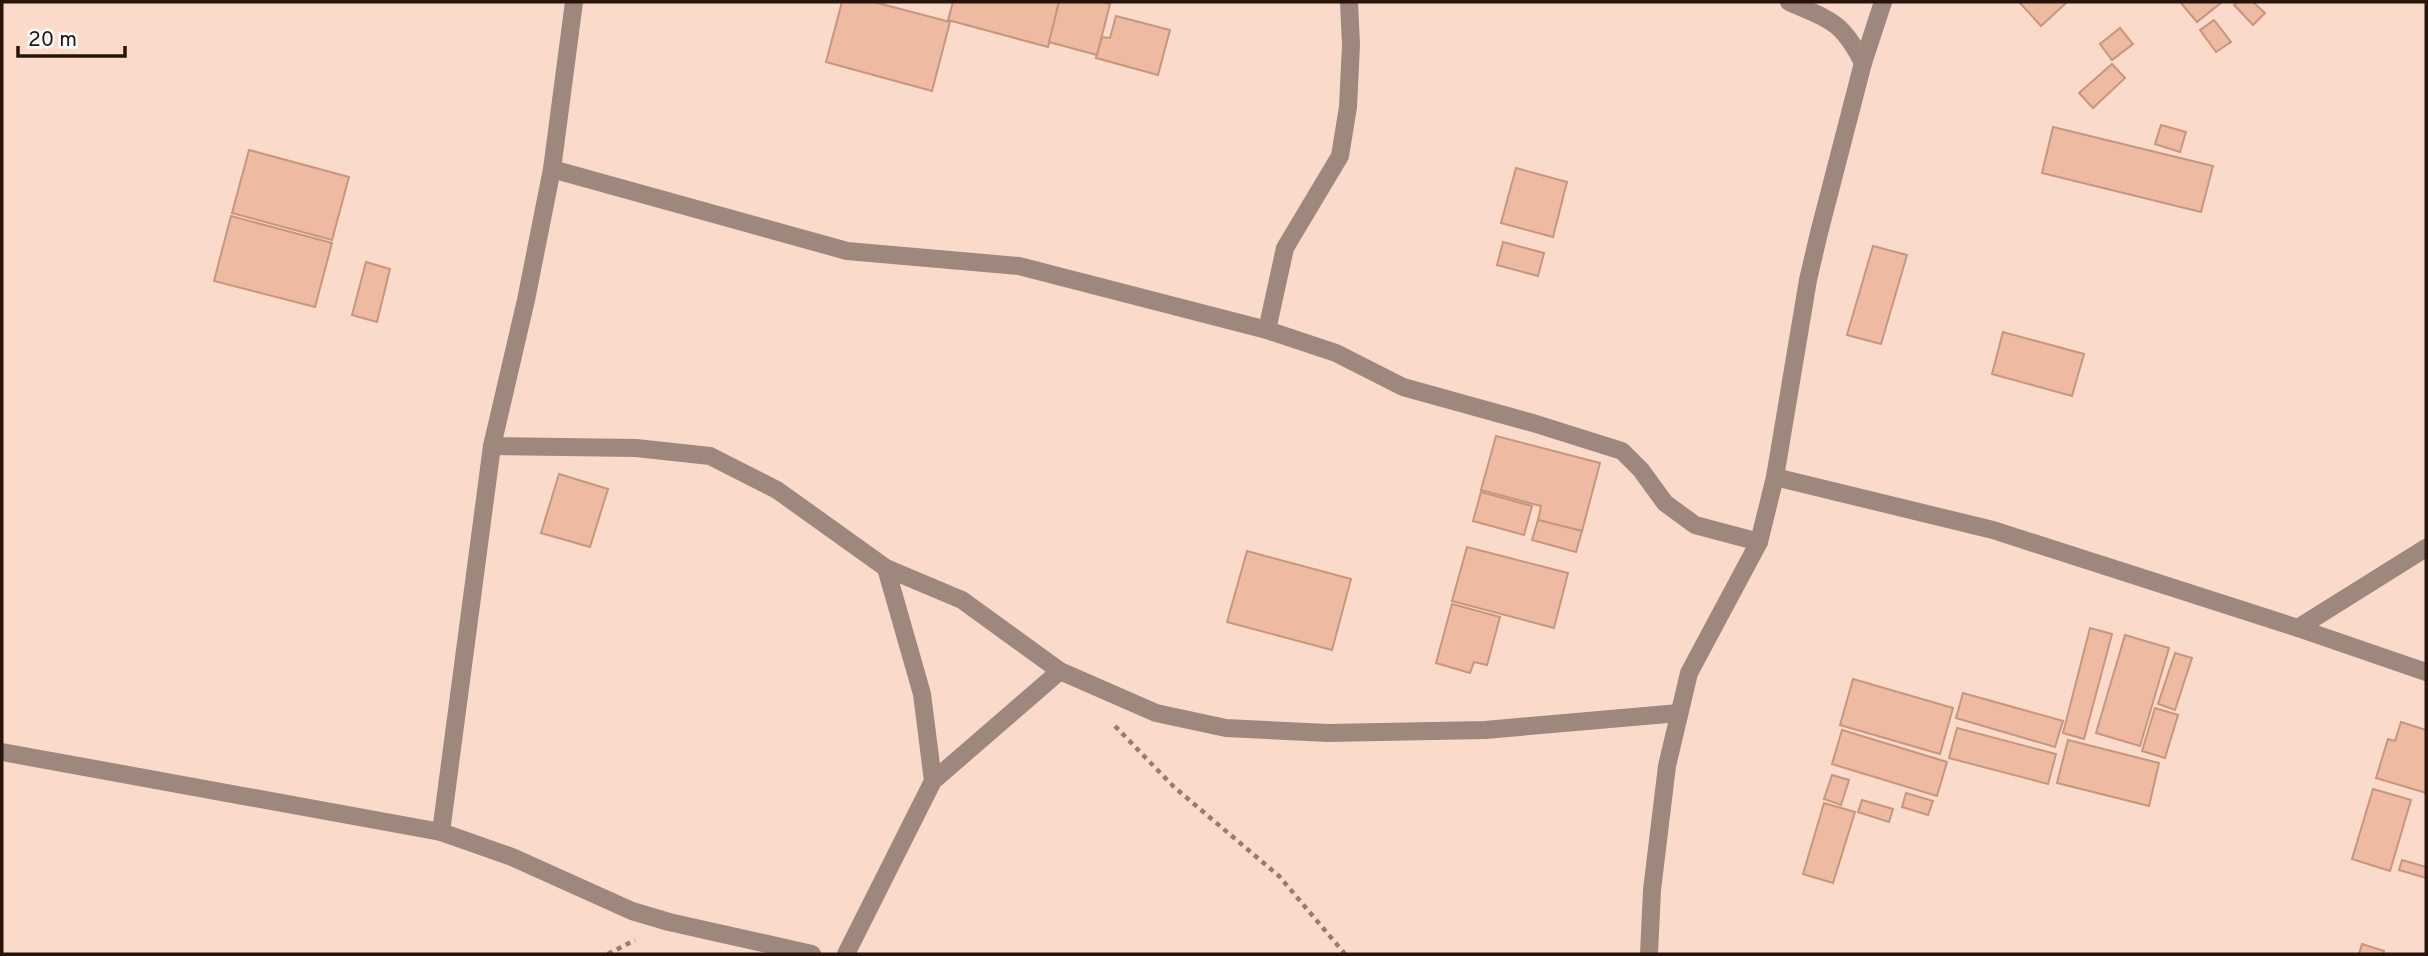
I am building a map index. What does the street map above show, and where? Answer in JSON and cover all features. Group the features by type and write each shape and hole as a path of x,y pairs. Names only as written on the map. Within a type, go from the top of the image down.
{"street":[{"path":"441,832 492,446 526,300 552,169 574,2"},
{"path":"1267,330 1285,248 1340,156 1348,107 1351,45 1349,2"},
{"path":"1789,2 1832,21 1851,38 1863,62"},
{"path":"1649,954 1652,890 1666,780 1679,713 1689,673 1759,542 1775,477 1808,280 1863,62 1883,2"},
{"path":"552,169 847,251 1019,266 1267,330 1336,353 1403,387 1622,451 1641,470 1665,503 1695,524 1759,542"},
{"path":"492,446 636,448 710,456 778,490 886,568 962,600 1060,671 1156,713 1226,728 1328,733 1485,730 1679,713"},
{"path":"1775,477 1993,530 2426,672"},
{"path":"2298,628 2426,548"},
{"path":"886,568 922,694 933,781"},
{"path":"846,954 933,781 1060,671"},
{"path":"2,752 441,832 512,857 632,911 669,922 812,954"}],"path":[{"path":"1108,719 1174,787 1279,876 1345,954"}],"building":[{"path":"842,2 874,2 950,22 932,91 826,62"},
{"path":"953,2 1059,2 1048,47 948,20"},
{"path":"1059,2 1110,4 1097,55 1049,42"},
{"path":"2019,2 2067,2 2041,26"},
{"path":"2180,2 2222,2 2197,22"},
{"path":"2237,2 2253,2 2265,13 2253,25 2234,5"},
{"path":"1116,16 1170,30 1158,75 1096,58 1102,37 1110,38"},
{"path":"2214,20 2231,42 2216,52 2200,30"},
{"path":"2120,28 2133,44 2112,60 2100,44"},
{"path":"2112,64 2125,78 2093,108 2079,93"},
{"path":"2161,125 2186,132 2180,152 2155,144"},
{"path":"2053,127 2213,166 2201,212 2042,173"},
{"path":"249,150 349,177 332,240 232,213"},
{"path":"1516,168 1567,182 1553,237 1501,223"},
{"path":"231,216 332,243 315,307 214,281"},
{"path":"1503,242 1544,253 1538,276 1497,265"},
{"path":"1873,246 1907,255 1881,344 1847,335"},
{"path":"366,262 390,269 377,322 352,315"},
{"path":"2003,332 2084,354 2072,396 1992,374"},
{"path":"1496,436 1600,463 1582,531 1538,520 1541,506 1481,490"},
{"path":"559,474 608,489 590,547 541,533"},
{"path":"1481,492 1532,506 1524,535 1473,521"},
{"path":"1538,520 1582,531 1576,552 1532,540"},
{"path":"1467,547 1568,573 1554,628 1452,601"},
{"path":"1247,551 1351,579 1332,650 1227,622"},
{"path":"1452,604 1500,617 1487,665 1474,662 1470,673 1436,663"},
{"path":"2090,628 2112,634 2084,739 2063,733"},
{"path":"2125,635 2169,648 2140,746 2096,733"},
{"path":"2175,653 2192,658 2175,710 2158,704"},
{"path":"1853,679 1953,708 1940,754 1840,725"},
{"path":"1963,693 2063,721 2055,747 1956,718"},
{"path":"2155,708 2178,715 2165,758 2142,751"},
{"path":"2401,722 2426,730 2426,793 2376,778 2388,739 2395,741"},
{"path":"1957,728 2056,754 2048,784 1949,758"},
{"path":"1842,730 1947,762 1937,796 1832,764"},
{"path":"2068,740 2159,763 2149,806 2057,783"},
{"path":"1832,775 1849,780 1841,805 1824,799"},
{"path":"2373,789 2411,800 2390,871 2352,859"},
{"path":"1906,793 1933,801 1928,815 1902,807"},
{"path":"1862,800 1893,809 1889,822 1858,812"},
{"path":"1824,803 1855,812 1833,883 1803,874"},
{"path":"2402,860 2426,867 2426,878 2399,870"},
{"path":"2362,944 2384,951 2383,954 2359,954"}]}
